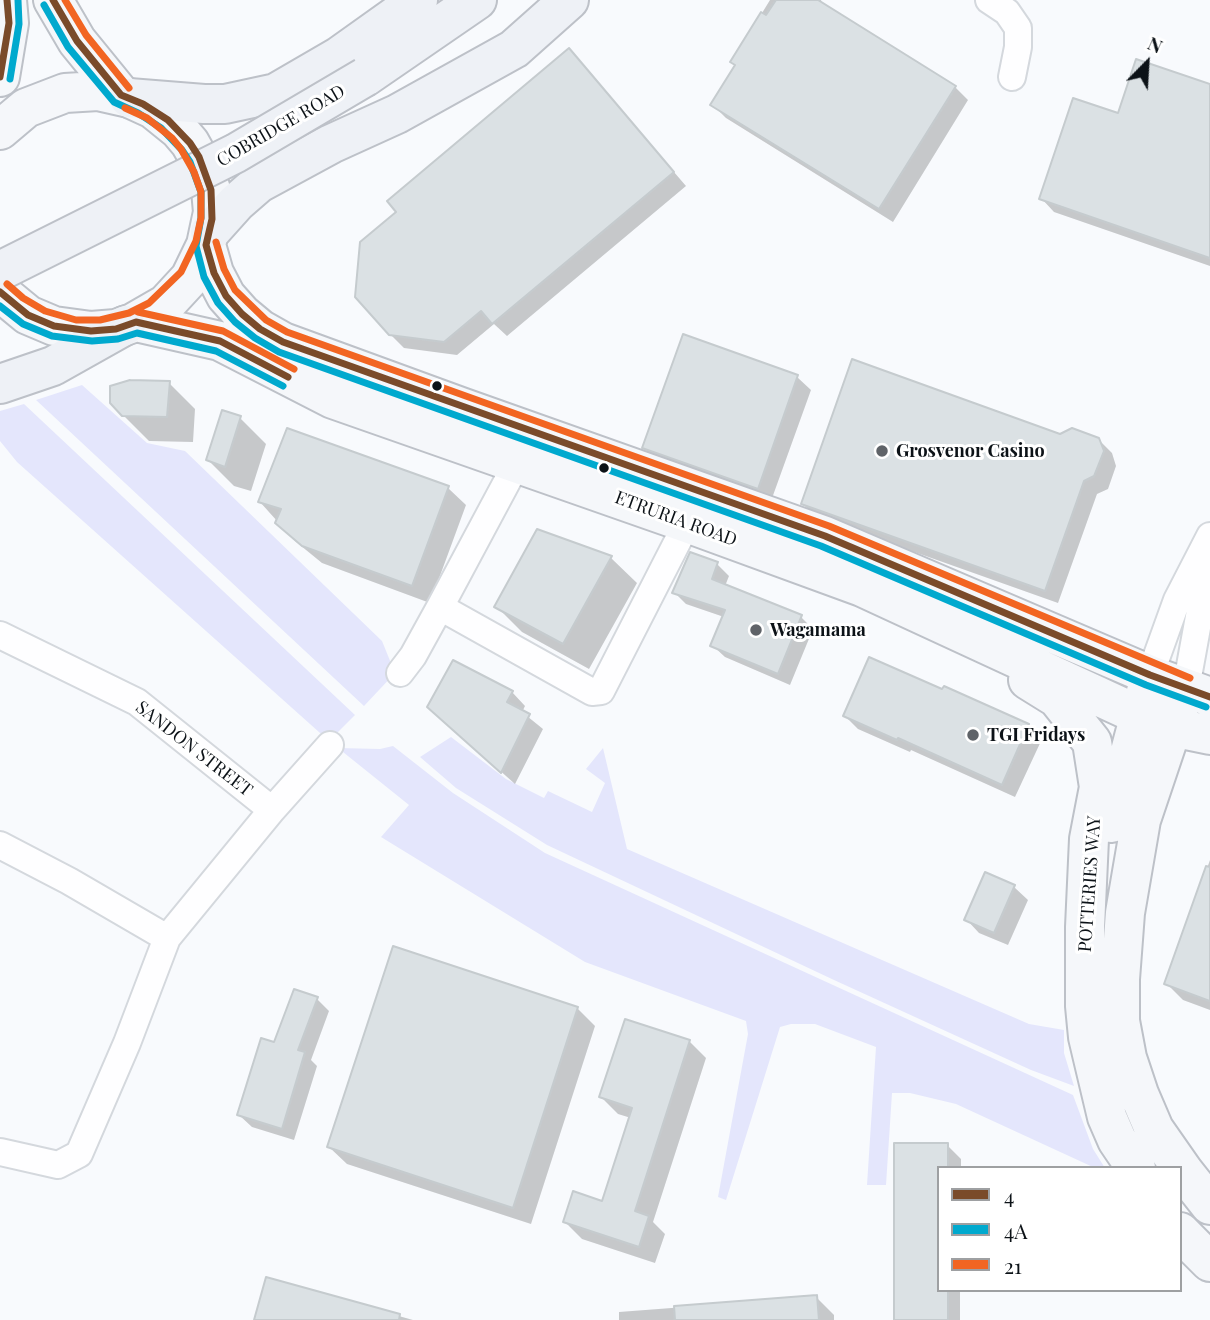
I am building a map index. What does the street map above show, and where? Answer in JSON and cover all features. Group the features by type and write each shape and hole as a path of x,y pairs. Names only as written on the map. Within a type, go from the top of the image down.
{"highway":[{"path":"125,96 225,104 276,93 338,57 418,0"},
{"name":"COBRIDGE ROAD","path":"0,271 236,153 365,77 477,0"},
{"path":"208,239 236,203 259,183 331,144 397,114 514,49 569,0"},
{"path":"0,384 53,366 131,323"}],"main road":[{"path":"0,77 9,23 7,0"},
{"path":"53,0 77,41 125,96"},
{"path":"0,130 26,108 53,96 88,90 125,96 153,109 184,136 199,157 211,190 213,212 208,239 195,269 179,291 155,312 131,323 91,331 54,326 28,314 0,292"},
{"name":"ETRURIA ROAD","path":"208,239 214,273 226,296 260,329 687,523 862,587 1156,722 1210,735"},
{"name":"ETRURIA ROAD","path":"131,323 220,341 332,399 521,447 825,536 1198,693"},
{"name":"POTTERIES WAY","path":"941,624 1057,698 1092,742 1099,787 1089,839 1085,1006 1092,1061 1107,1117 1117,1140 1135,1166"},
{"path":"1085,927 1156,722 1150,675"},
{"path":"1156,722 1198,693"},
{"name":"POTTERIES WAY","path":"1156,722 1125,913 1120,1021 1127,1058 1154,1129 1181,1166"},
{"name":"POTTERIES WAY","path":"1182,1167 1210,1205"},
{"path":"1182,1234 1210,1262"}],"street":[{"path":"989,0 1007,12 1018,27 1018,47 1012,77"},
{"path":"400,673 413,656 440,607 521,447"},
{"path":"440,607 592,692 601,691 687,523"},
{"path":"1150,675 1177,600 1210,536"},
{"path":"1198,693 1210,556"},
{"name":"SANDON STREET","path":"0,635 136,702 272,810"},
{"path":"0,1152 58,1164 79,1154 127,1043 167,938 272,810 330,746"},
{"path":"0,845 69,881 167,938"}],"shaded area":[{"path":"82,385 147,443 185,451 382,641 395,673 364,706 36,400"},
{"path":"24,404 355,715 329,741 17,462 0,441 0,411"},
{"path":"451,737 506,779 544,798 548,791 592,812 605,783 586,769 603,748 627,849 1029,1024 1064,1030 1064,1053 1074,1086 1031,1070 834,980 547,845 456,788 420,757"},
{"path":"393,746 453,793 545,853 1073,1095 1093,1149 1104,1166 1091,1166 956,1104 910,1093 892,1093 886,1185 867,1185 876,1047 815,1024 791,1024 780,1027 726,1200 718,1197 748,1034 746,1021 585,962 381,837 409,805 338,748 380,749"}],"building":[{"path":"776,0 818,0 956,86 879,209 710,105 735,65 730,62 761,12 766,15"},
{"path":"569,48 674,172 492,324 481,311 444,342 389,335 355,297 360,242 396,212 387,201"},
{"path":"1136,59 1210,84 1210,258 1039,199 1073,98 1118,113"},
{"path":"683,334 798,375 758,489 642,448"},
{"path":"852,359 1060,434 1072,428 1099,438 1104,451 1094,476 1084,481 1045,591 801,504"},
{"path":"130,380 170,381 167,417 122,416 110,403 110,386"},
{"path":"222,410 241,416 225,467 206,460"},
{"path":"287,428 449,486 412,586 302,546 275,523 281,509 258,502"},
{"path":"537,529 612,556 563,644 494,607"},
{"name":"Wagamama","path":"690,552 718,562 712,579 802,615 778,674 710,646 725,610 672,593"},
{"path":"869,657 942,689 944,686 1029,724 1002,785 843,716"},
{"path":"453,660 513,691 507,702 530,714 501,773 427,707"},
{"path":"1206,866 1210,867 1210,1001 1164,984"},
{"path":"985,872 1015,885 994,933 964,920"},
{"path":"393,946 578,1007 513,1208 327,1147"},
{"path":"294,989 318,997 298,1050 305,1052 282,1129 237,1115 261,1038 274,1042"},
{"path":"625,1019 690,1040 635,1211 649,1216 639,1247 563,1222 573,1191 602,1201 632,1108 599,1097"},
{"path":"894,1143 948,1143 948,1166 937,1166 937,1292 948,1292 948,1320 894,1320"},
{"path":"266,1277 400,1314 399,1320 254,1320"},
{"path":"817,1295 819,1320 675,1320 674,1306"}],"transit line":[{"name":"4","path":"0,77 9,23 7,0"},
{"name":"4A","path":"10,79 19,24 18,0"},
{"name":"4","path":"53,0 77,41 121,95 143,104 168,120 199,157 211,190 212,219 206,245 214,273 226,296 260,329 283,342 825,536 1150,675 1210,697"},
{"name":"21","path":"65,0 86,35 129,88"},
{"name":"4A","path":"44,5 68,47 114,102 161,128 190,162 201,192 201,218 196,246 204,277 218,303 235,322 255,338 279,352 821,546 1146,685 1206,707"},
{"name":"21","path":"7,284 23,298 45,311 76,320 100,320 129,313 149,303 181,272 196,241 201,218 201,192 194,172 172,138 147,118 125,108"},
{"name":"21","path":"216,242 224,269 235,290 266,320 287,332 829,526 1190,678"},
{"name":"4","path":"0,292 28,315 54,326 91,331 116,329 136,322 220,341 288,377"},
{"name":"4A","path":"0,306 23,324 52,336 92,341 118,339 137,333 216,351 283,386"},
{"name":"21","path":"138,312 223,331 294,369"}],"place":[{"name":"Grosvenor Casino","path":"882,451"},
{"name":"Wagamama","path":"756,630"},
{"name":"TGI Fridays","path":"973,735"}]}
